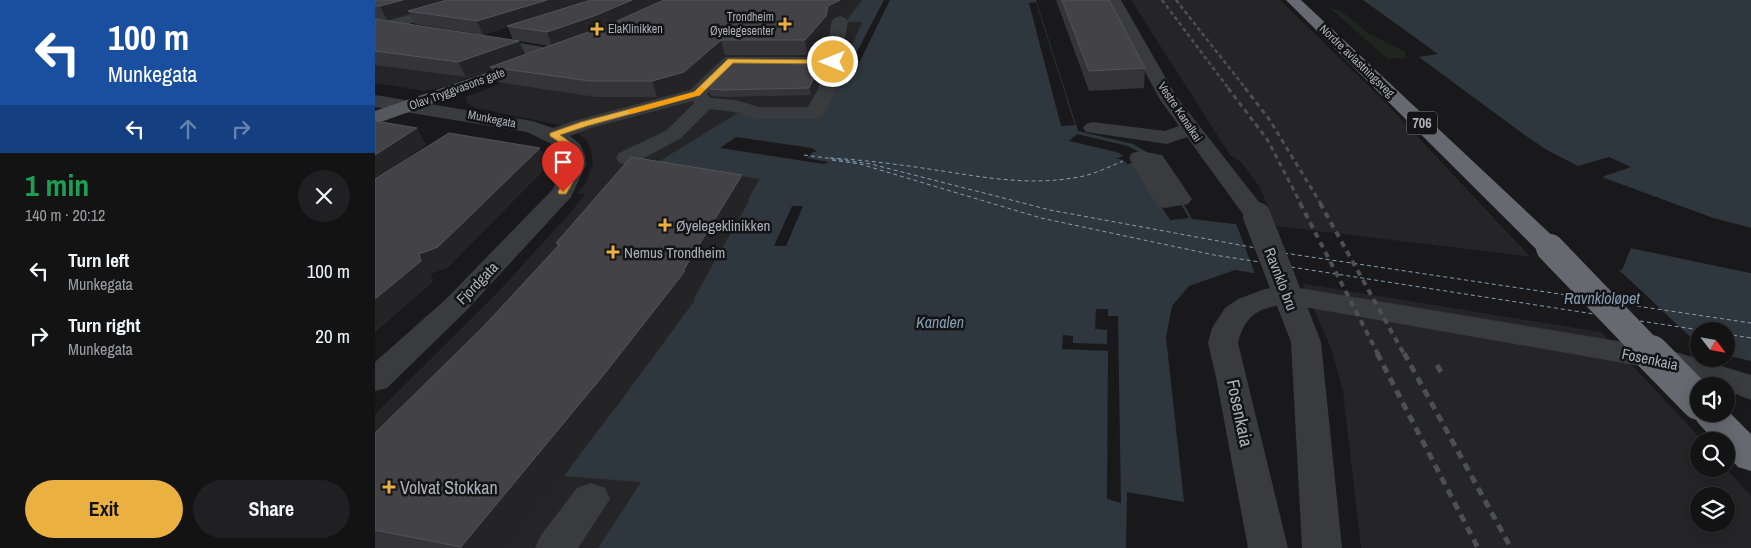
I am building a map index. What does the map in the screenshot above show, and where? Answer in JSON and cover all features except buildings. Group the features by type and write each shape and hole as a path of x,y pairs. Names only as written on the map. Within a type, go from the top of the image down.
{"highway":[{"name":"Nordre avlastningsveg","path":"1293,0 1550,248 1690,393"}],"main road":[{"name":"Olav Tryggvasons gate","path":"375,118 572,47"}],"street":[{"path":"379,26 478,0"},
{"name":"Vestre Kanalkai","path":"1114,0 1168,98 1257,216"},
{"path":"553,134 584,124 701,98 758,113 815,113 827,89 840,21"},
{"path":"379,26 420,32"},
{"path":"483,42 512,33"},
{"path":"465,39 555,54"},
{"path":"627,158 674,134 731,61 833,62"},
{"name":"Munkegata","path":"375,101 493,119 553,134 569,144 574,154 575,165 571,178"},
{"path":"461,137 493,119"},
{"path":"1093,128 1167,138 1190,128"},
{"path":"674,134 699,138"},
{"path":"1164,161 1196,214"},
{"name":"Fjordgata","path":"375,380 456,304 563,192 571,178"},
{"name":"Ravnklo bru","path":"1257,216 1306,342 1322,548"},
{"name":"Fosenkaia","path":"1268,548 1232,377 1223,343 1227,328 1235,315 1248,305 1265,298 1308,311 1744,385"},
{"path":"555,548 591,499"}],"shaded area":[{"path":"375,0 478,0 386,26 543,52 441,88 425,91 375,83"},
{"path":"697,0 862,0 846,21 862,22 822,114 816,116 736,114 659,162 759,178 695,297 564,475 642,481 598,548 375,548 375,414 497,293 570,213 585,194 577,194 587,181 593,163 591,149 586,140 576,132 558,125 476,108 467,103 465,97 602,46"},
{"path":"1131,0 1280,0 1385,102 1690,427 1694,432 1690,432 1690,477 1734,477 1751,496 1751,548 1361,548 1343,392 1331,348 1259,186 1241,162 1230,155"},
{"path":"1330,8 1341,11 1368,33 1405,52 1406,58 1388,59"}],"water":[{"name":"Kanalen","path":"862,0 1036,0 1078,131 1133,144 1159,159 1192,219 1622,270 1631,248 1751,273 1751,361 1735,357 1735,322 1690,322 1690,346 1619,332 1235,270 1189,286 1172,306 1166,337 1184,502 1127,492 1126,548 598,548 641,482 564,476 695,297 759,179 658,162 736,114 822,114 862,22 845,22"},
{"path":"1363,0 1751,0 1751,228 1713,218 1602,177 1631,167 1609,157 1578,166 1547,150 1419,57 1438,54"}],"pier":[{"path":"884,0 890,0 860,61 852,61"},
{"path":"1036,2 1075,125 1061,126 1029,3"},
{"path":"1077,134 1128,146 1154,160 1189,218 1170,220 1133,162 1126,165 1127,163 1120,159 1115,159 1124,156 1116,152 1069,141"},
{"path":"736,137 812,148 817,152 813,152 807,158 828,162 824,164 720,148"},
{"path":"1647,195 1713,218 1751,228 1751,231 1712,220 1646,197"},
{"path":"792,206 803,206 786,246 774,246"},
{"name":"Ravnkloløpet","path":"1235,221 1616,267 1690,337 1690,348 1619,335 1256,276"},
{"path":"1632,246 1751,271 1751,273 1631,248"},
{"path":"1096,309 1108,309 1108,316 1118,316 1121,503 1107,499 1108,351 1062,349 1063,335 1073,336 1073,343 1107,344 1107,330 1095,329"}],"ferry route":[{"path":"804,155 871,164 1050,210 1256,248"},
{"path":"830,158 892,164 1019,181 1079,177 1123,161"},
{"path":"832,160 860,164 1041,218 1214,255 1260,262"},
{"path":"1284,253 1580,297"},
{"path":"1291,267 1594,314"},
{"path":"1623,304 1751,323"},
{"path":"1640,321 1690,328"},
{"path":"1735,335 1751,338"}],"railway":[{"path":"1162,0 1229,89"},
{"path":"1176,0 1246,89"},
{"path":"1228,88 1267,139 1301,204"},
{"path":"1245,88 1269,119 1321,204"},
{"path":"1300,203 1378,354"},
{"path":"1320,203 1404,354"},
{"path":"1377,353 1478,548"},
{"path":"1404,353 1511,548"},
{"path":"1437,365 1441,372"}],"slow traffic":[{"path":"631,111 697,94 701,89"}],"place":[{"name":"Trondheim Øyelegesenter","path":"785,24"},
{"name":"ElaKlinikken","path":"597,29"},
{"name":"Øyelegeklinikken","path":"665,225"},
{"name":"Nemus Trondheim","path":"613,252"},
{"name":"Volvat Stokkan","path":"389,487"}],"route":[{"path":"563,192 571,178 575,165 574,154 569,144 553,134 697,94 731,61 833,62"}]}
